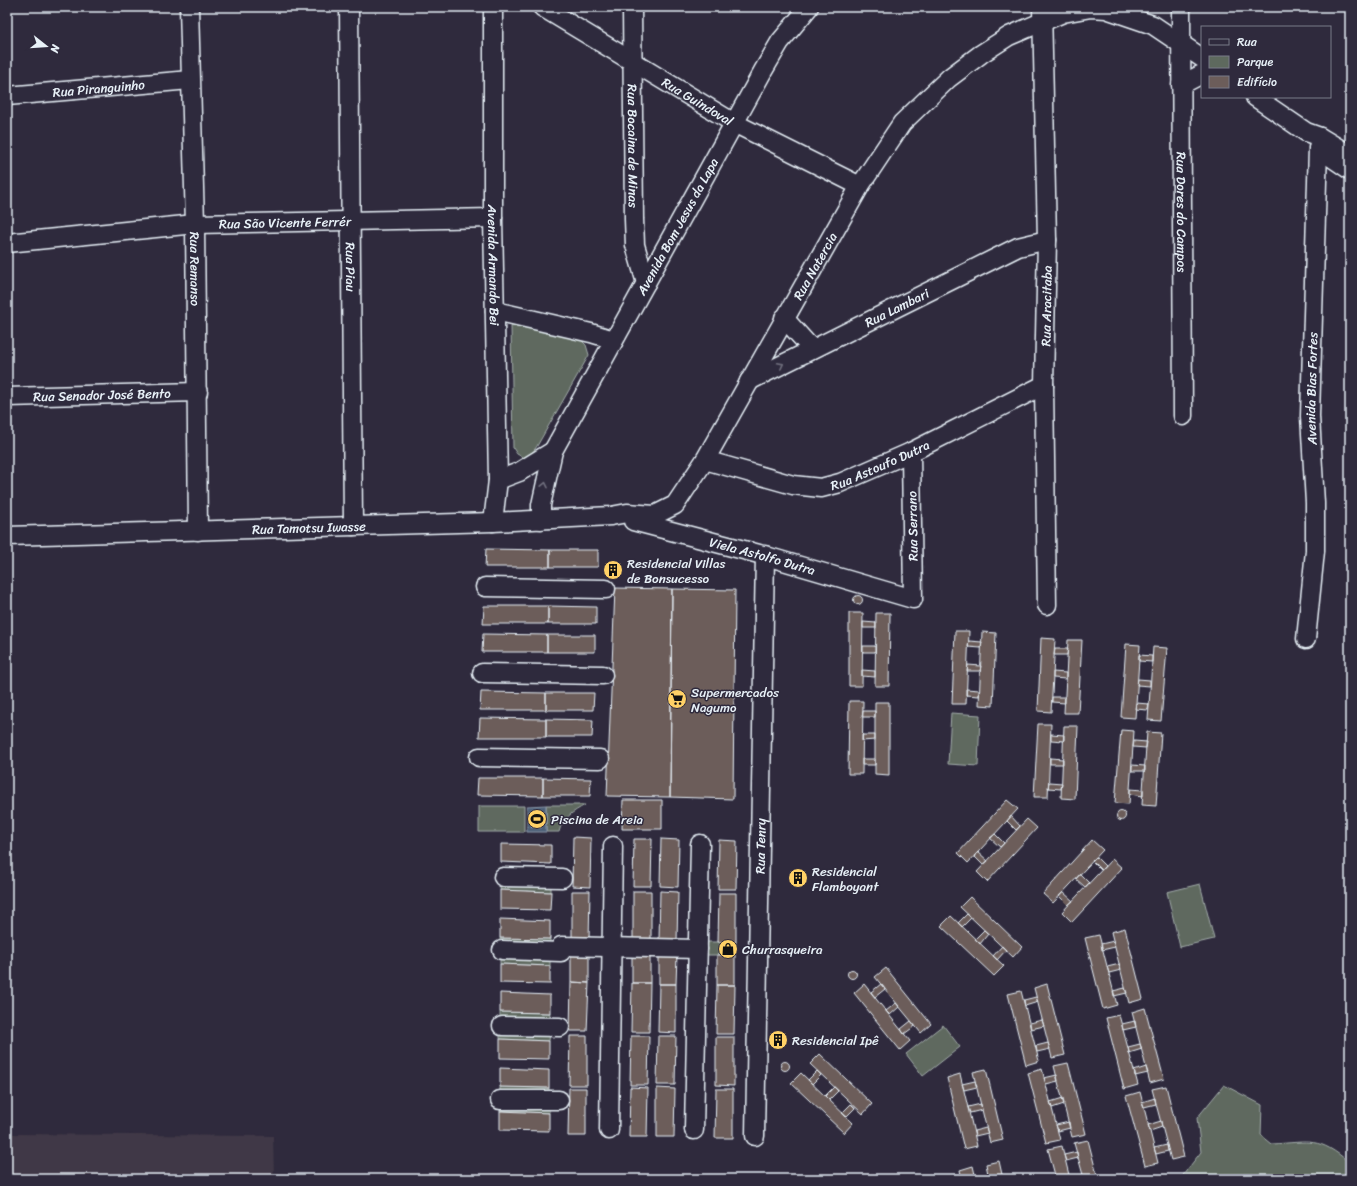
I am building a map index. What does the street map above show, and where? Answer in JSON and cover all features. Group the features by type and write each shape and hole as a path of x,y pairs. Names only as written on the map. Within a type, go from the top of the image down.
{"street":[{"name":"Rua Remanso","path":"189,7 198,392 198,531"},
{"name":"Rua Piau","path":"349,7 348,116 351,221 353,526"},
{"name":"Avenida Armando Bei","path":"493,7 493,218 498,480 493,522"},
{"name":"Rua Guindoval","path":"542,7 734,123 860,186"},
{"name":"Rua Bocaina de Minas","path":"632,7 635,245 646,283"},
{"name":"Avenida Bom Jesus da Lapa","path":"541,520 541,505 553,451 780,42 809,7"},
{"name":"Rua Dores do Campos","path":"1182,7 1180,85 1183,416"},
{"name":"Rua Natercia","path":"611,516 627,513 655,515 664,512 675,505 705,460 860,186 902,123 932,94 981,54 1042,14 1080,9 1106,9 1153,25 1182,43 1201,57"},
{"name":"Rua Aracitaba","path":"1042,14 1047,240 1044,385 1046,605"},
{"path":"1180,85 1201,74"},
{"name":"Rua Piranguinho","path":"7,96 190,80"},
{"path":"1256,98 1315,139 1350,170"},
{"path":"1315,139 1350,155"},
{"name":"Avenida Bias Fortes","path":"1306,639 1315,551 1315,503 1310,416 1315,139"},
{"name":"Rua São Vicente Ferrér","path":"7,243 195,224 493,218"},
{"name":"Rua Lambari","path":"749,381 1018,247 1047,240"},
{"path":"495,311 591,333 614,340"},
{"path":"784,318 812,349"},
{"name":"Rua Astoufo Dutra","path":"705,460 793,485 821,488 840,483 911,452 1044,385"},
{"name":"Rua Senador José Bento","path":"7,397 198,392"},
{"name":"Avenida Bom Jesus da Lapa","path":"498,480 519,472 553,451"},
{"name":"Rua Serrano","path":"911,452 913,599"},
{"name":"Rua Tamotsu Iwasse","path":"7,536 493,522 611,516"},
{"name":"Viela Astolfo Dutra","path":"611,516 765,555 913,599"},
{"name":"Rua Tenry","path":"755,1136 765,555"},
{"path":"485,587 606,589"},
{"path":"482,673 603,675"},
{"path":"479,757 600,759"},
{"path":"694,1130 700,844"},
{"path":"609,1130 613,846"},
{"path":"503,877 562,878"},
{"path":"502,950 611,947 698,948"},
{"path":"502,1026 560,1027"},
{"path":"500,1100 559,1100"}],"shaded area":[{"path":"7,1134 273,1136 274,1179 7,1179"}],"green space":[{"path":"511,324 577,336 586,345 589,355 537,446 530,456 524,458 517,454 513,448"},
{"path":"951,713 980,715 978,766 948,764"},
{"path":"546,805 585,805 565,819 559,832 546,832"},
{"path":"479,806 524,806 524,832 479,832"},
{"path":"501,882 551,883 551,892 500,890"},
{"path":"1200,884 1214,939 1180,947 1167,892"},
{"path":"500,938 550,939 550,948 500,947"},
{"path":"706,942 736,942 735,955 706,955"},
{"path":"500,955 550,956 550,966 500,964"},
{"path":"500,1012 550,1013 549,1022 500,1021"},
{"path":"943,1025 960,1047 923,1076 906,1054"},
{"path":"500,1031 550,1031 549,1041 500,1039"},
{"path":"1224,1085 1262,1105 1261,1135 1272,1144 1305,1142 1330,1148 1350,1163 1350,1179 1180,1179 1201,1152 1197,1118"},
{"path":"500,1087 549,1088 549,1098 500,1097"},
{"path":"500,1102 549,1104 549,1113 500,1111"}],"water":[{"name":"Piscina de Areia","path":"546,805 546,832 527,832 527,806"}],"building":[{"path":"486,549 550,550 550,567 485,567"},
{"path":"550,550 598,550 598,567 550,567"},
{"name":"Residencial Villas de Bonsucesso","path":"610,564 616,564 616,576 610,576"},
{"path":"615,588 672,589 670,797 607,796"},
{"path":"672,589 735,590 733,799 670,797"},
{"path":"856,596 860,596 862,600 860,604 856,604 854,602 854,598"},
{"path":"484,606 548,606 548,624 483,624"},
{"path":"548,606 596,607 596,624 548,624"},
{"path":"849,613 863,613 862,686 849,686"},
{"path":"876,613 890,613 889,686 875,686"},
{"path":"863,622 876,623 876,628 863,628"},
{"path":"955,631 969,631 966,704 952,704"},
{"path":"982,632 996,633 993,706 979,705"},
{"path":"483,634 547,635 547,652 482,652"},
{"path":"547,635 595,635 595,652 547,652"},
{"path":"1041,638 1055,639 1051,712 1038,711"},
{"path":"1068,640 1082,640 1078,713 1064,713"},
{"path":"969,641 982,642 981,648 968,647"},
{"path":"1126,644 1140,645 1135,718 1121,717"},
{"path":"863,646 875,646 875,652 863,652"},
{"path":"1153,647 1167,648 1161,721 1148,720"},
{"path":"1055,649 1068,649 1067,655 1054,655"},
{"path":"1139,655 1152,656 1152,662 1139,661"},
{"path":"968,665 981,666 980,671 967,671"},
{"path":"862,670 875,671 875,677 862,676"},
{"path":"1053,672 1066,673 1066,679 1053,678"},
{"path":"1138,679 1150,680 1150,686 1137,685"},
{"path":"966,689 979,690 979,696 966,695"},
{"path":"481,692 546,693 546,710 480,710"},
{"path":"546,693 594,693 593,710 546,710"},
{"path":"1052,697 1065,697 1065,703 1052,702"},
{"path":"849,701 863,701 862,774 848,774"},
{"path":"875,702 889,702 889,775 875,774"},
{"path":"1136,703 1149,704 1148,710 1135,709"},
{"path":"863,711 875,711 875,717 862,717"},
{"path":"480,718 546,719 546,737 479,737"},
{"path":"546,719 593,720 592,737 546,737"},
{"path":"1038,724 1051,724 1048,797 1034,797"},
{"path":"1064,726 1078,726 1075,799 1061,798"},
{"path":"1121,730 1134,731 1129,804 1115,803"},
{"path":"1147,732 1161,733 1156,806 1142,805"},
{"path":"1051,734 1064,735 1064,741 1051,740"},
{"path":"862,735 875,735 875,740 862,741"},
{"path":"1134,741 1147,742 1146,748 1133,747"},
{"path":"1050,758 1063,759 1063,764 1050,764"},
{"path":"862,759 875,759 875,765 862,765"},
{"path":"1132,765 1145,766 1145,771 1132,771"},
{"path":"478,778 543,778 543,796 477,795"},
{"path":"543,778 591,779 590,796 543,796"},
{"path":"1049,782 1062,783 1061,789 1048,788"},
{"path":"1130,789 1143,790 1143,796 1130,794"},
{"path":"623,800 662,800 662,829 622,829"},
{"path":"1007,800 1018,809 968,863 958,853"},
{"path":"1119,812 1123,812 1125,816 1123,820 1119,820 1117,818 1117,814"},
{"path":"1011,816 1020,826 1016,830 1007,821"},
{"path":"1027,819 1037,828 987,882 977,872"},
{"path":"995,834 1004,843 1000,847 990,838"},
{"path":"573,837 591,838 590,887 572,886"},
{"path":"634,839 652,839 651,886 633,886"},
{"path":"661,839 679,840 678,887 660,886"},
{"path":"719,840 737,841 736,889 718,889"},
{"path":"1092,840 1103,850 1053,903 1043,894"},
{"path":"501,844 551,845 551,864 501,862"},
{"path":"978,852 988,861 983,865 974,856"},
{"path":"1096,857 1105,866 1101,870 1092,861"},
{"path":"1112,859 1122,868 1072,922 1062,912"},
{"name":"Residencial Flamboyant","path":"791,872 805,874 804,883 790,881"},
{"path":"1080,874 1089,883 1085,887 1076,879"},
{"path":"500,890 551,892 550,910 500,909"},
{"path":"572,891 590,891 589,940 572,939"},
{"path":"633,891 651,891 651,941 633,941"},
{"path":"660,891 678,892 677,941 659,941"},
{"path":"1063,892 1073,901 1068,905 1059,896"},
{"path":"719,893 736,893 736,942 718,942"},
{"path":"970,897 1022,947 1013,957 960,907"},
{"path":"967,914 971,918 962,927 958,923"},
{"path":"951,916 1004,966 994,976 941,926"},
{"path":"500,919 550,921 550,939 500,938"},
{"path":"1125,928 1143,999 1129,1003 1111,932"},
{"path":"984,930 988,934 980,944 975,939"},
{"path":"1099,935 1117,1005 1103,1009 1085,938"},
{"path":"1114,941 1115,947 1102,950 1101,944"},
{"name":"Churrasqueira","path":"723,946 733,946 733,953 723,953"},
{"path":"1002,946 1006,950 997,960 993,956"},
{"path":"571,953 589,953 589,983 571,982"},
{"path":"632,954 650,954 650,983 632,983"},
{"path":"659,954 677,955 676,984 659,984"},
{"path":"717,955 735,955 735,985 717,985"},
{"path":"500,964 550,966 550,984 500,983"},
{"path":"1120,964 1121,970 1109,973 1107,967"},
{"path":"886,968 931,1024 921,1033 875,977"},
{"path":"850,970 854,970 856,974 854,978 850,978 848,976 848,972"},
{"path":"571,982 589,983 587,1031 570,1031"},
{"path":"632,983 650,983 649,1032 631,1032"},
{"path":"659,984 676,984 676,1033 658,1032"},
{"path":"864,984 910,1041 900,1050 854,993"},
{"path":"881,984 885,989 875,997 871,992"},
{"path":"1047,984 1065,1055 1052,1058 1034,988"},
{"path":"717,985 735,985 734,1034 716,1034"},
{"path":"1125,988 1127,993 1114,996 1113,991"},
{"path":"1021,991 1039,1061 1026,1065 1008,994"},
{"path":"500,993 550,995 550,1013 500,1012"},
{"path":"1036,997 1038,1002 1025,1006 1024,1000"},
{"path":"896,1003 899,1007 890,1015 886,1011"},
{"path":"1145,1008 1164,1079 1150,1083 1132,1012"},
{"path":"1119,1015 1138,1085 1124,1089 1106,1018"},
{"path":"1042,1020 1044,1026 1031,1029 1030,1023"},
{"path":"911,1021 915,1026 904,1034 901,1029"},
{"path":"1135,1021 1136,1027 1123,1030 1122,1024"},
{"name":"Residencial Ipê","path":"772,1034 784,1035 784,1045 772,1045"},
{"path":"570,1036 587,1036 587,1085 569,1085"},
{"path":"631,1036 649,1036 648,1085 630,1085"},
{"path":"658,1036 676,1036 675,1085 657,1085"},
{"path":"716,1037 734,1037 734,1086 716,1085"},
{"path":"500,1039 549,1041 549,1059 500,1058"},
{"path":"1048,1043 1050,1049 1037,1052 1036,1046"},
{"path":"1140,1044 1142,1049 1129,1053 1128,1047"},
{"path":"820,1054 872,1104 863,1114 810,1064"},
{"path":"783,1062 787,1062 789,1066 787,1070 783,1070 781,1068 781,1064"},
{"path":"1068,1063 1086,1134 1072,1137 1054,1066"},
{"path":"1146,1067 1148,1073 1135,1076 1134,1071"},
{"path":"500,1068 549,1070 549,1088 500,1087"},
{"path":"986,1069 1003,1140 990,1143 973,1072"},
{"path":"1042,1069 1060,1140 1046,1143 1028,1073"},
{"path":"817,1071 821,1075 812,1084 808,1080"},
{"path":"801,1073 853,1123 844,1133 791,1083"},
{"path":"960,1074 977,1146 964,1149 947,1078"},
{"path":"1057,1075 1058,1081 1046,1084 1044,1078"},
{"path":"975,1081 977,1087 964,1090 962,1084"},
{"path":"1166,1086 1184,1157 1171,1160 1152,1089"},
{"path":"630,1087 648,1088 647,1137 629,1137"},
{"path":"834,1087 838,1091 829,1100 825,1096"},
{"path":"569,1088 586,1088 586,1136 568,1136"},
{"path":"657,1088 675,1089 674,1137 657,1137"},
{"path":"716,1089 733,1089 733,1138 715,1138"},
{"path":"1140,1092 1158,1163 1145,1166 1126,1096"},
{"path":"1063,1098 1064,1104 1052,1108 1050,1102"},
{"path":"1155,1098 1156,1104 1144,1107 1142,1102"},
{"path":"851,1104 855,1108 846,1117 842,1113"},
{"path":"981,1104 982,1110 970,1113 968,1107"},
{"path":"500,1111 549,1113 549,1131 500,1130"},
{"path":"1161,1121 1162,1127 1150,1131 1148,1125"},
{"path":"1069,1122 1070,1128 1058,1131 1056,1125"},
{"path":"986,1128 988,1133 975,1136 974,1131"},
{"path":"1088,1140 1098,1179 1084,1179 1074,1143"},
{"path":"1167,1145 1168,1151 1156,1154 1154,1148"},
{"path":"1062,1146 1070,1179 1056,1179 1048,1149"},
{"path":"1077,1152 1078,1158 1066,1161 1064,1155"},
{"path":"999,1161 1003,1179 989,1179 986,1164"},
{"path":"973,1166 976,1179 962,1179 960,1170"},
{"path":"988,1173 989,1179 976,1179 975,1176"},
{"path":"1083,1175 1084,1179 1070,1179"},
{"path":"898,1176 898,1179 885,1179"}],"place":[{"name":"Residencial Villas de Bonsucesso","path":"613,570"},
{"name":"Supermercados Nagumo","path":"677,699"},
{"name":"Piscina de Areia","path":"537,819"},
{"name":"Residencial Flamboyant","path":"798,878"},
{"name":"Churrasqueira","path":"728,949"},
{"name":"Residencial Ipê","path":"778,1040"}]}
